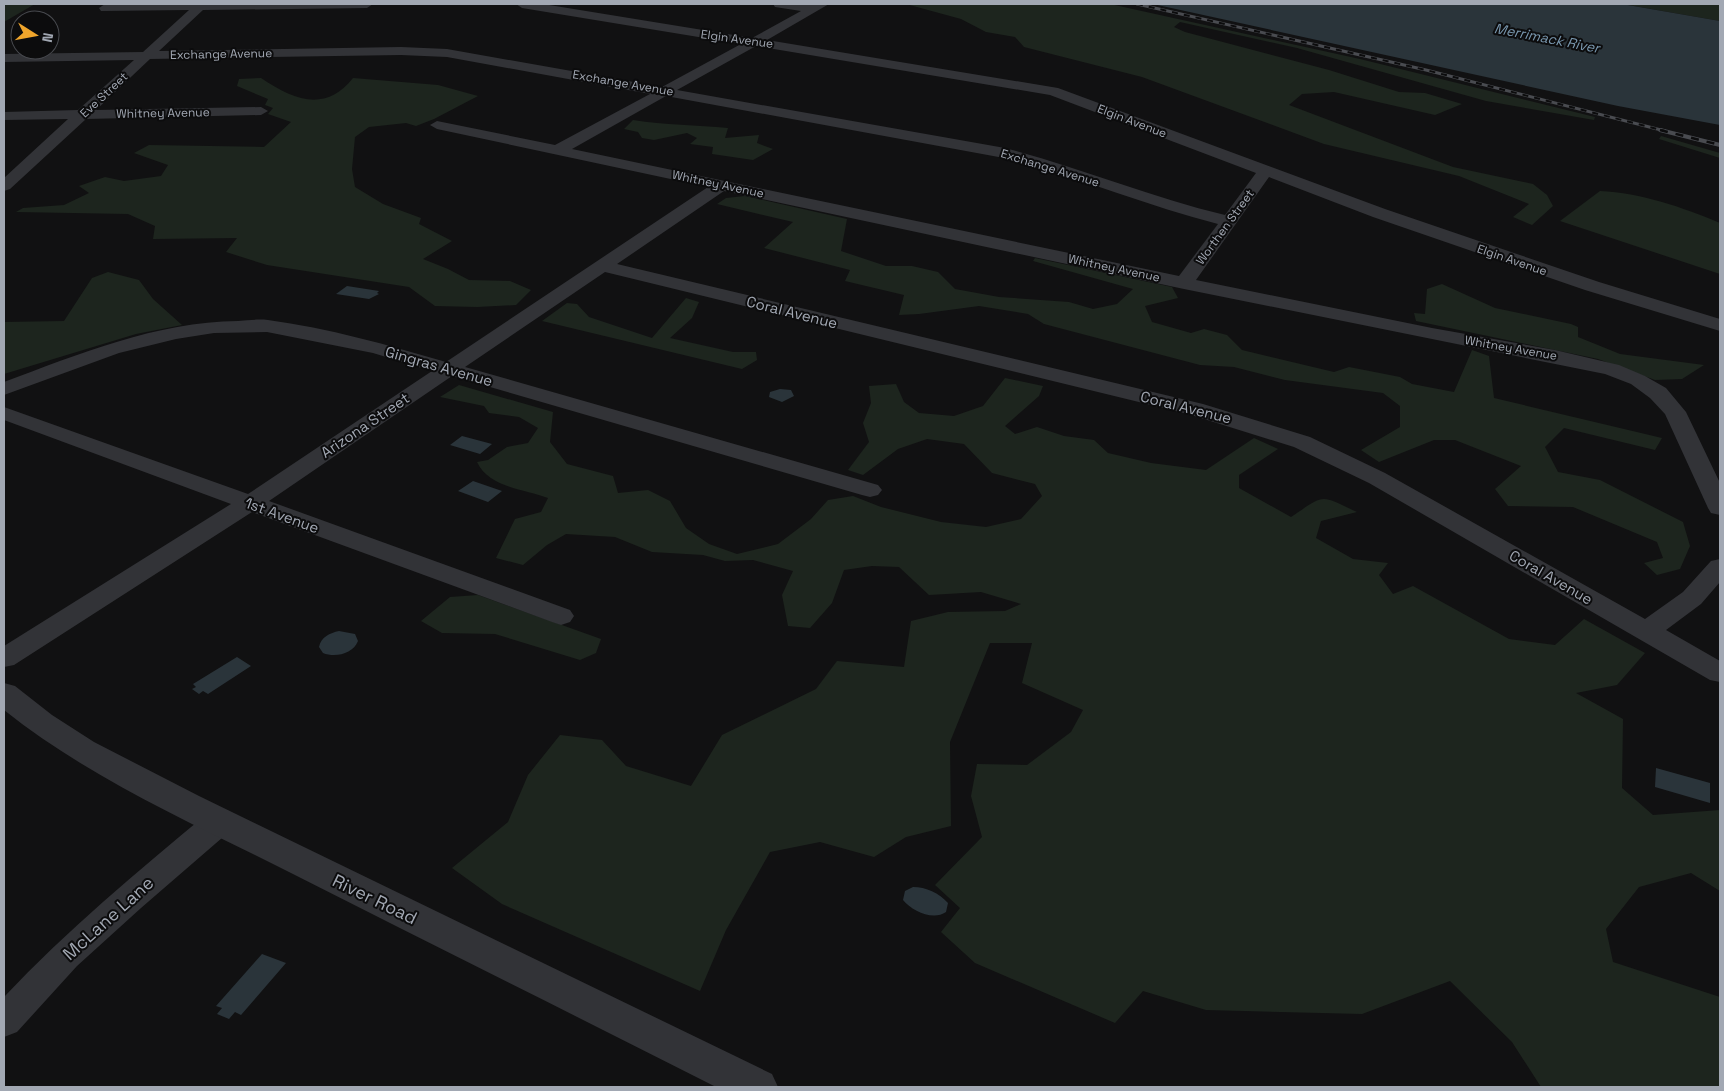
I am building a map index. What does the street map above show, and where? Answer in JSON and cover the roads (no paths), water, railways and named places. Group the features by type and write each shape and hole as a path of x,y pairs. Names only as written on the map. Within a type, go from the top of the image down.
{"street":[{"path":"106,8 202,5 367,4"},
{"name":"Elgin Avenue","path":"522,4 1052,90 1265,172 1506,258 1720,325"},
{"path":"779,4 818,6"},
{"name":"Eve Street","path":"4,186 202,5"},
{"path":"558,150 818,6"},
{"name":"Exchange Avenue","path":"4,58 401,51 447,53 1005,153 1040,162 1183,210 1229,220"},
{"name":"Whitney Avenue","path":"4,116 261,111"},
{"name":"Whitney Avenue","path":"437,125 1184,283 1432,334 1565,358 1612,369 1638,380 1658,393 1675,412 1720,508"},
{"name":"Worthen Street","path":"1184,283 1265,172"},
{"name":"Arizona Street","path":"4,658 250,503 722,185"},
{"name":"Coral Avenue","path":"603,266 1195,409 1276,432 1327,453 1377,478 1720,673"},
{"name":"Gingras Avenue","path":"4,389 112,349 175,332 243,326 300,331 376,348 449,368 870,490"},
{"name":"1st Avenue","path":"4,413 561,616"},
{"path":"1647,631 1692,598 1720,567"},
{"name":"River Road","path":"4,694 41,723 82,750 219,822 757,1087"},
{"name":"McLane Lane","path":"4,1021 72,950 129,898 219,822"}],"water":[{"name":"Merrimack River","path":"1153,4 1622,4 1720,21 1720,125 1618,106"},
{"path":"347,286 379,291 377,293 379,294 369,299 336,294"},
{"path":"780,389 791,390 794,396 782,402 769,397 770,392"},
{"path":"462,436 492,444 480,454 450,445"},
{"path":"473,481 502,491 488,502 458,491"},
{"path":"339,631 355,634 358,641 356,645 343,654 323,653 319,647 324,638 329,634"},
{"path":"237,657 251,666 208,694 203,691 199,694 192,689 196,687 193,684"},
{"path":"1656,768 1710,783 1710,803 1655,787"},
{"path":"913,887 927,889 941,896 948,903 946,912 941,915 929,915 912,908 903,900 905,891"},
{"path":"262,954 286,963 241,1015 235,1012 229,1019 217,1014 222,1008 216,1006"}],"railway":[{"path":"1137,4 1426,70 1665,131"},
{"path":"1660,130 1720,145"}]}
